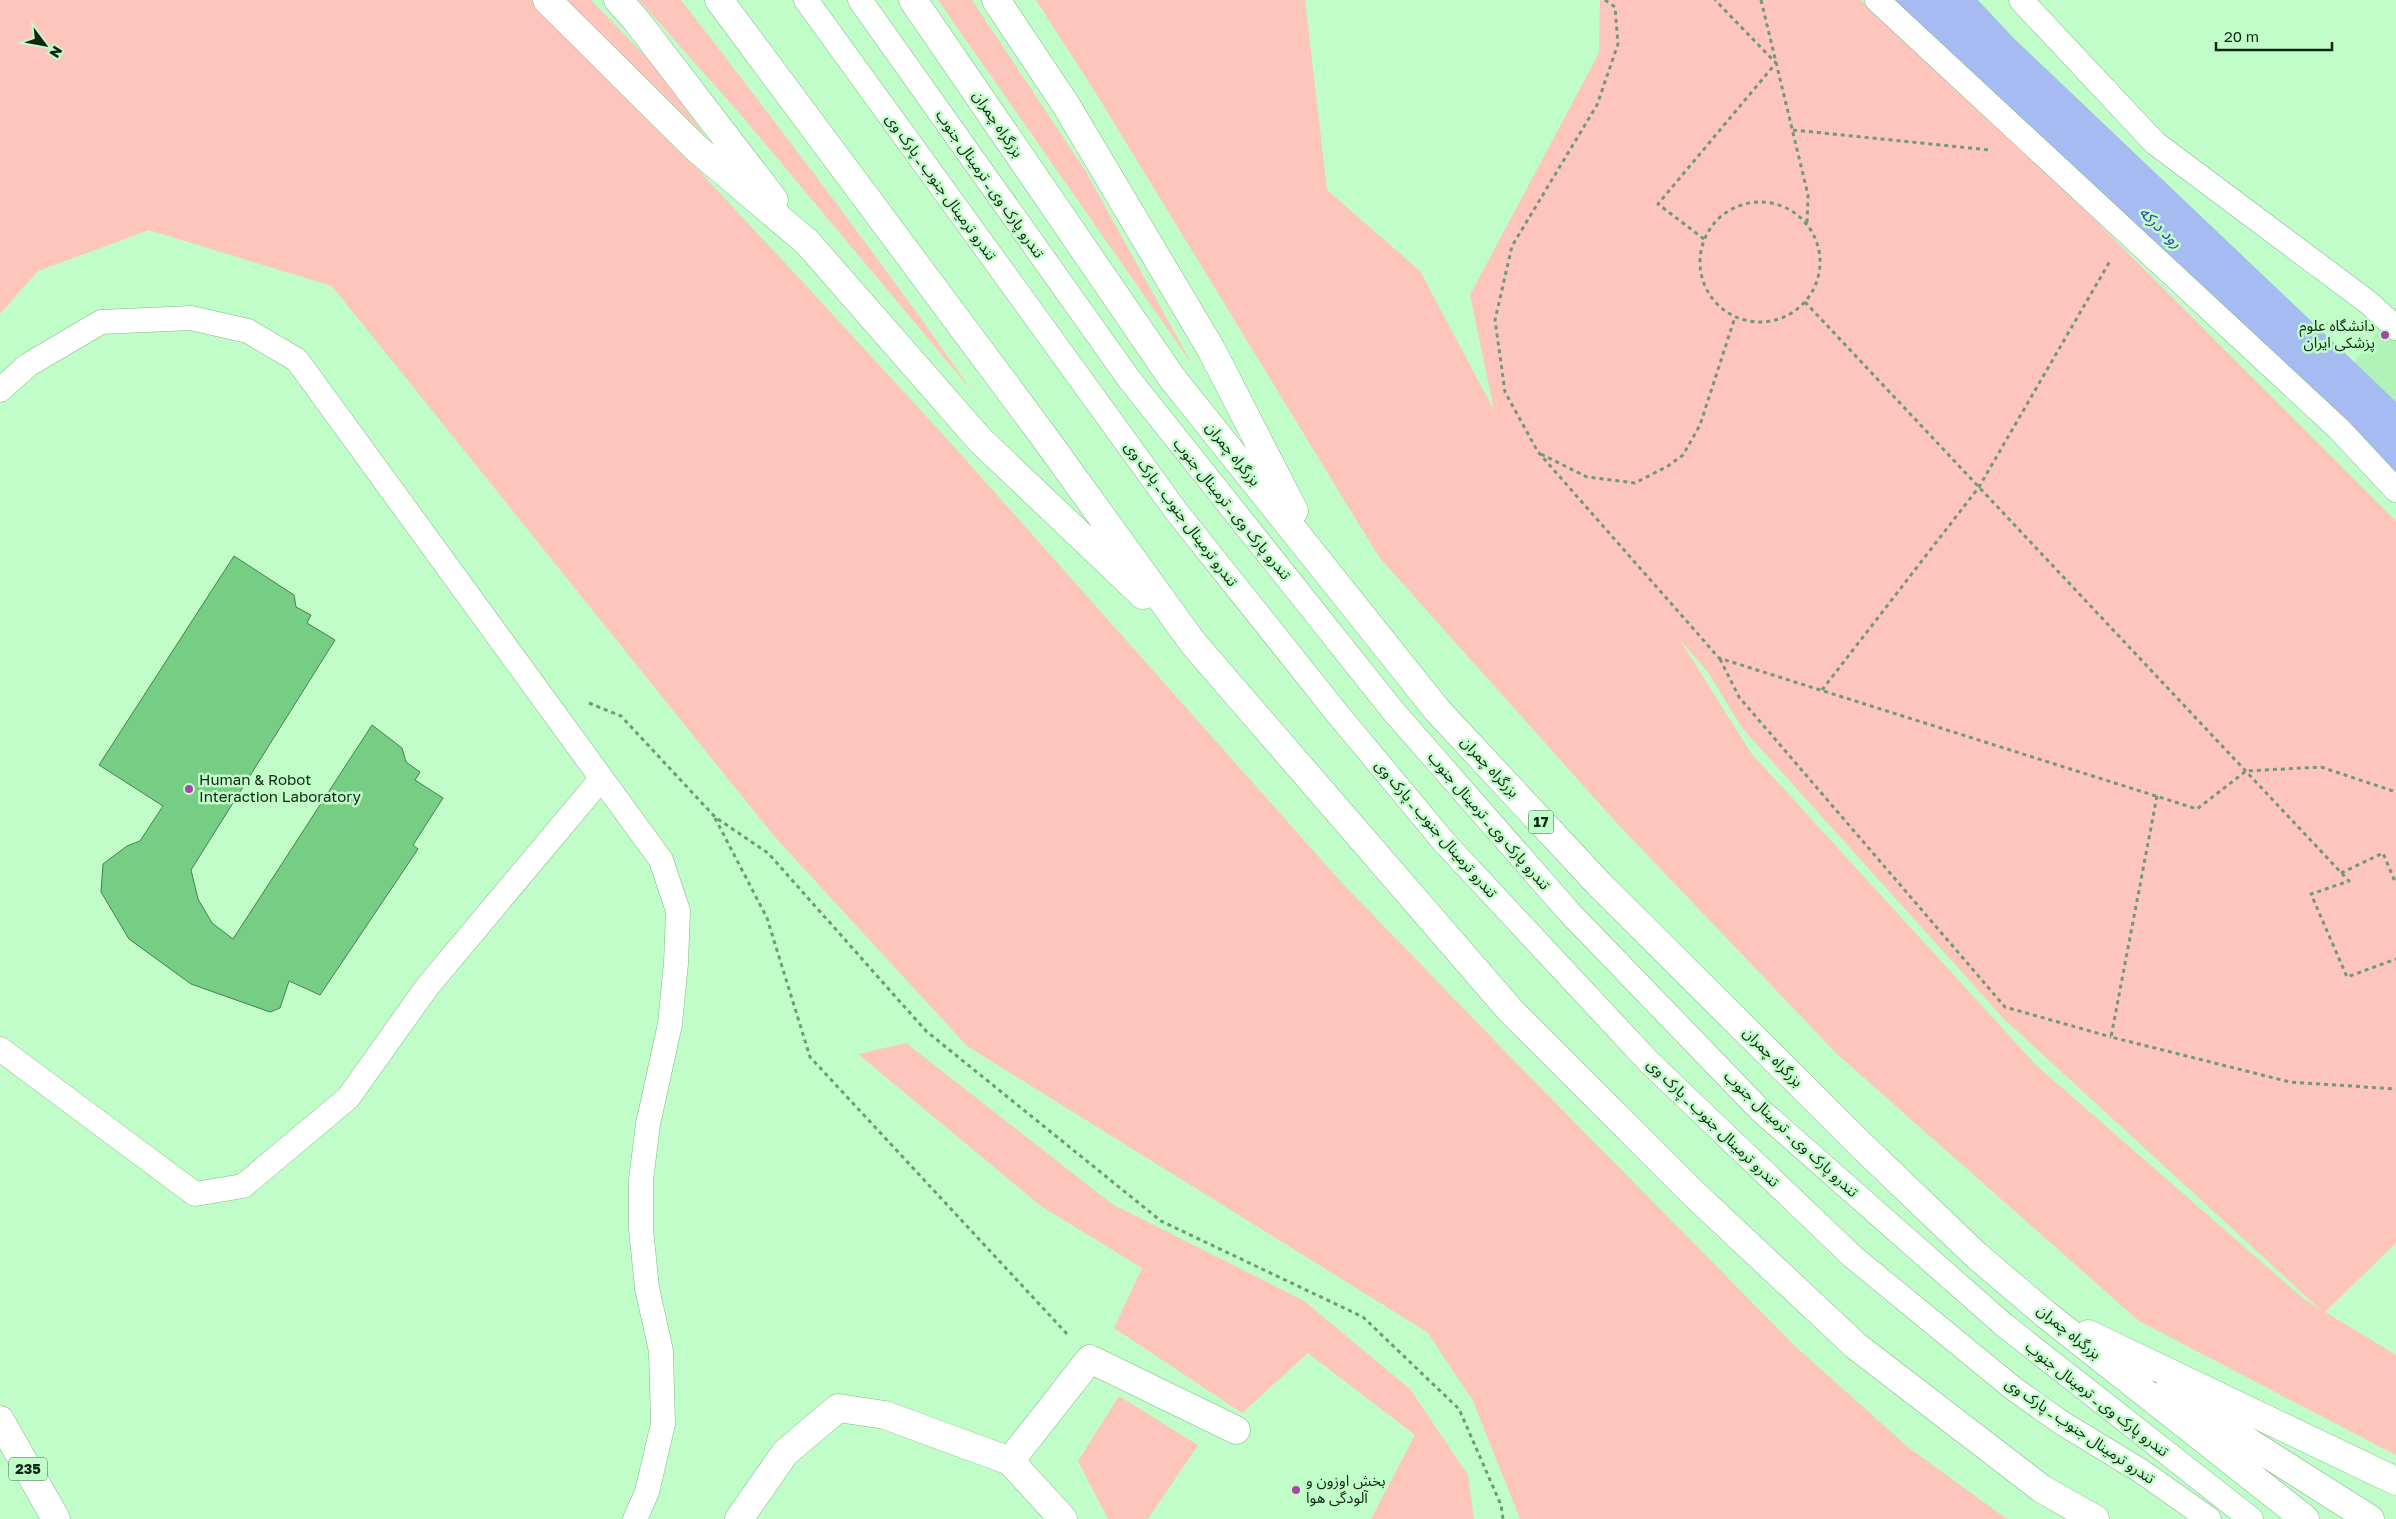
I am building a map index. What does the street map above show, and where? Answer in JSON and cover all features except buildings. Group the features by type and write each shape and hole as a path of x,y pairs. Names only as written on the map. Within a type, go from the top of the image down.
{"main road":[{"path":"547,0 696,148 807,242"},
{"path":"618,0 636,20 807,242 980,440 1193,643"},
{"path":"719,0 1036,426 1193,643 1510,1010 1688,1188 1856,1346 2042,1488 2076,1519"},
{"name":"بزرگراه چمران","path":"913,0 1172,378 1437,710 1599,884 1863,1147 1977,1256 2044,1313 2305,1519"},
{"path":"996,0 1066,105 1211,349 1319,561"},
{"path":"2044,1313 2396,1481"},
{"path":"2044,1313 2370,1519"},
{"path":"1010,1461 1090,1359 1236,1430"},
{"path":"739,1519 785,1454 838,1408 885,1415 1010,1461 1063,1519"},
{"name":"235","path":"0,1420 56,1519"},
{"path":"2042,1488 2095,1519"}],"lane":[{"name":"تندرو ترمینال جنوب ـ پارک وی","path":"806,0 1176,512 1336,712 1444,842 1649,1062 1852,1257 2014,1389 2062,1423 2141,1471 2209,1519"},
{"name":"تندرو پارک وی ـ ترمینال جنوب","path":"860,0 1128,379 1394,712 1569,912 1760,1110 2004,1325 2251,1519"},
{"path":"1877,0 2339,430 2396,490"},
{"path":"2021,0 2155,143 2369,303 2396,328"},
{"path":"0,390 28,365 101,322 191,318 248,331 297,360 601,779 662,860 678,911 676,963 670,1024 648,1124 641,1180 641,1230 647,1288 661,1351 663,1424 647,1492 635,1519"},
{"path":"0,1048 195,1194 243,1186 348,1098 427,987 601,779"}],"path":[{"path":"1605,0 1615,7 1618,44 1597,105 1512,246 1494,320 1506,392 1538,452 1719,658 1739,698 2006,1008 2111,1037 2290,1082 2396,1089"},
{"path":"1715,0 1776,63"},
{"path":"1761,0 1808,195 1808,225"},
{"path":"1704,239 1658,204 1776,63"},
{"path":"1793,130 2043,156"},
{"path":"1752,202 1773,203 1792,211 1808,225 1817,243 1820,264 1816,284 1805,302 1788,315 1771,321 1752,321 1735,317 1720,306 1708,292 1701,275 1700,256 1704,239 1716,221 1732,209 1752,202"},
{"path":"1822,690 1979,487 2127,232"},
{"path":"1805,302 2349,882 2311,894 2348,977 2396,959"},
{"path":"1538,452 1587,477 1635,483 1668,466 1683,455 1700,425 1735,317"},
{"path":"1719,658 2197,809 2246,771 2321,767 2396,792"},
{"path":"585,702 621,716 715,817 768,853 926,1031 1161,1221 1363,1317 1459,1409 1500,1505 1503,1519"},
{"path":"2111,1037 2157,796"},
{"path":"715,817 767,918 810,1057 1090,1359"},
{"path":"2341,873 2383,853 2396,884"}],"shaded area":[{"path":"0,0 531,0 679,149 799,278 950,442 1343,884 1527,1074 1796,1347 1909,1448 2007,1519 1520,1519 1472,1399 1427,1332 967,1046 774,836 332,286 149,230 38,271 0,314"},
{"path":"561,0 591,0 654,65 705,136 641,81"},
{"path":"639,0 681,0 865,242 972,391 741,115"},
{"path":"938,0 972,0 1085,170 1192,364"},
{"path":"1036,0 1305,0 1327,190 1420,271 1494,410 1470,295 1599,53 1600,0 1861,0 2088,213 2396,521 2396,1243 2325,1312 2396,1355 2396,1455 2139,1321 1836,1053 1614,820 1379,557 1097,95","holes":["1680,640 1708,672 1742,728 2005,1020 2321,1310 2304,1299 2037,1066 1751,753"]},
{"name":"دانشگاه علوم پزشکی ایران","path":"2396,307 2396,403 2353,364"},
{"path":"906,1043 1112,1204 1303,1300 1410,1389 1468,1475 1474,1519 1371,1519 1415,1435 1308,1353 1242,1413 1114,1328 1142,1268 1041,1206 858,1054"},
{"path":"1119,1396 1198,1445 1148,1519 1108,1519 1078,1461"}],"waterway":[{"name":"رود درکه","path":"1930,0 1987,61 2396,450"}],"place":[{"name":"دانشگاه علوم پزشکی ایران","path":"2385,335"},
{"name":"Human & Robot Interaction Laboratory","path":"189,789"},
{"name":"بخش اوزون و آلودگی هوا","path":"1296,1490"}]}
